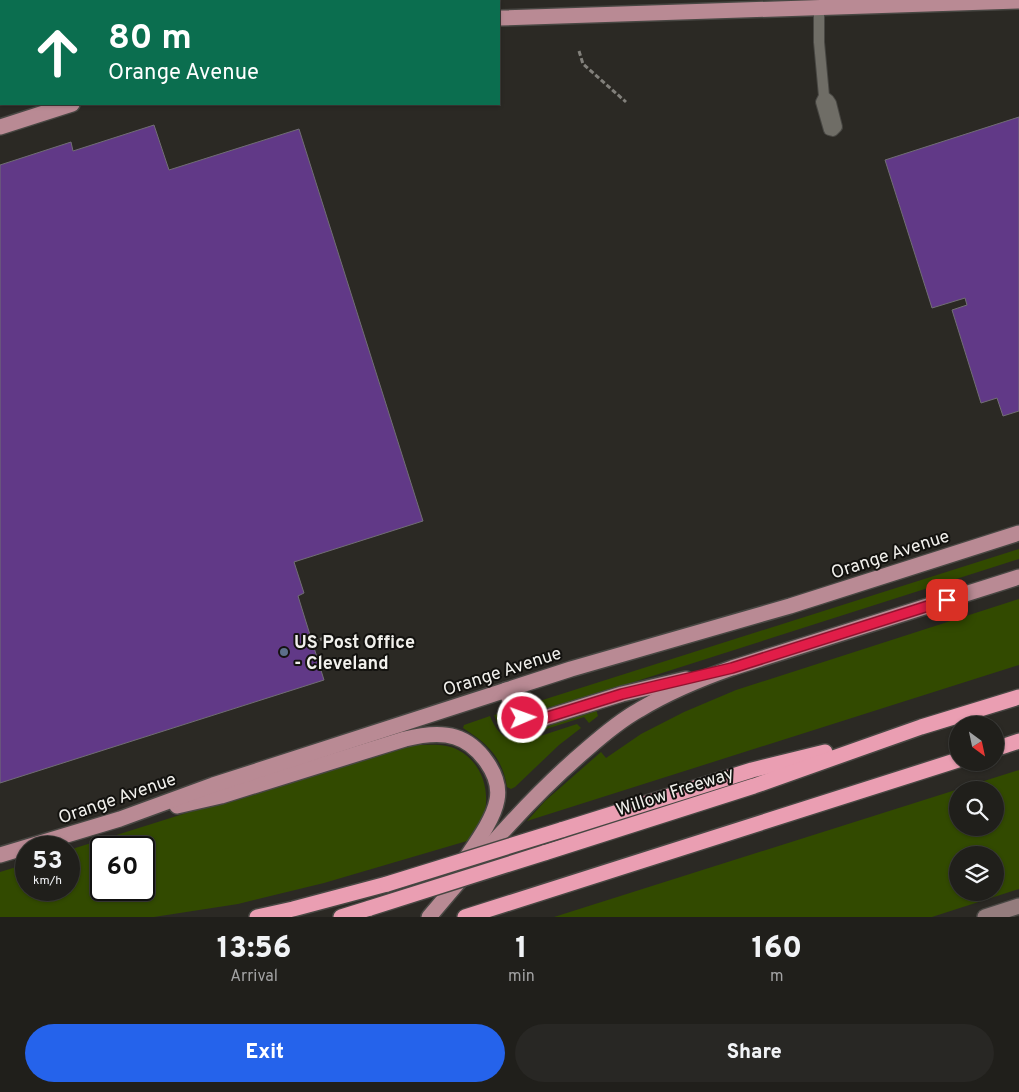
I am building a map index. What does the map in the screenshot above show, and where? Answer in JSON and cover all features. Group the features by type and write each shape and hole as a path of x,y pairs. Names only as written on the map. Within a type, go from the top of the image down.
{"highway":[{"name":"Willow Freeway","path":"341,917 754,786 921,728 1019,697"},
{"path":"257,917 387,884 752,770 921,728"},
{"path":"1004,746 1019,741"},
{"path":"464,917 949,763"}],"main road":[{"path":"500,18 1019,1"},
{"path":"0,127 69,105"},
{"name":"Orange Avenue","path":"0,855 120,819 213,785 571,669 790,606 1019,533"},
{"path":"428,917 512,819 543,788 597,741 637,711 699,680 732,668 1019,577"},
{"path":"506,690 517,714 530,721 622,694 732,668"},
{"path":"120,819 221,796 388,743 420,735 455,737 472,746 486,761 496,780 498,799 490,819 428,917"}],"street":[{"path":"985,917 1019,906"}],"lane":[{"path":"818,8 824,96"}],"path":[{"path":"579,51 583,64 626,102"},
{"path":"313,642 330,636"}],"green space":[{"path":"1019,549 1019,559 546,710 537,710 530,704"},
{"path":"1019,599 1019,665 527,821 545,801 601,752 606,758 641,734 684,712 736,690"},
{"path":"596,709 598,716 589,723 584,717 524,736 513,735 505,731 499,725 494,715 498,714 507,729 516,731 538,728"},
{"path":"490,716 500,733 509,739 521,741 577,724 581,728 559,745 511,789 507,787 502,767 492,752 480,740 463,728 464,725"},
{"path":"416,745 448,746 458,750 474,763 484,781 486,791 485,812 482,822 467,841 324,883 238,904 154,917 0,917 0,872 15,867 15,901 80,901 80,847 90,843 90,901 155,901 155,836 113,836 376,753"},
{"path":"1019,770 1019,889 1004,894 1004,846 949,846 949,901 982,901 932,917 554,917 949,792 949,836 1004,836 1004,781 984,781"}],"building":[{"path":"1019,117 1019,411 1003,416 997,398 981,403 952,310 967,305 965,298 932,308 885,160"},
{"path":"154,125 169,170 299,129 423,521 294,562 304,593 298,596 324,680 0,783 0,165 71,142 73,151"}],"place":[{"name":"US Post Office - Cleveland","path":"284,652"}],"route":[{"path":"523,718 530,721 538,720 622,694 732,668 947,600"}]}
